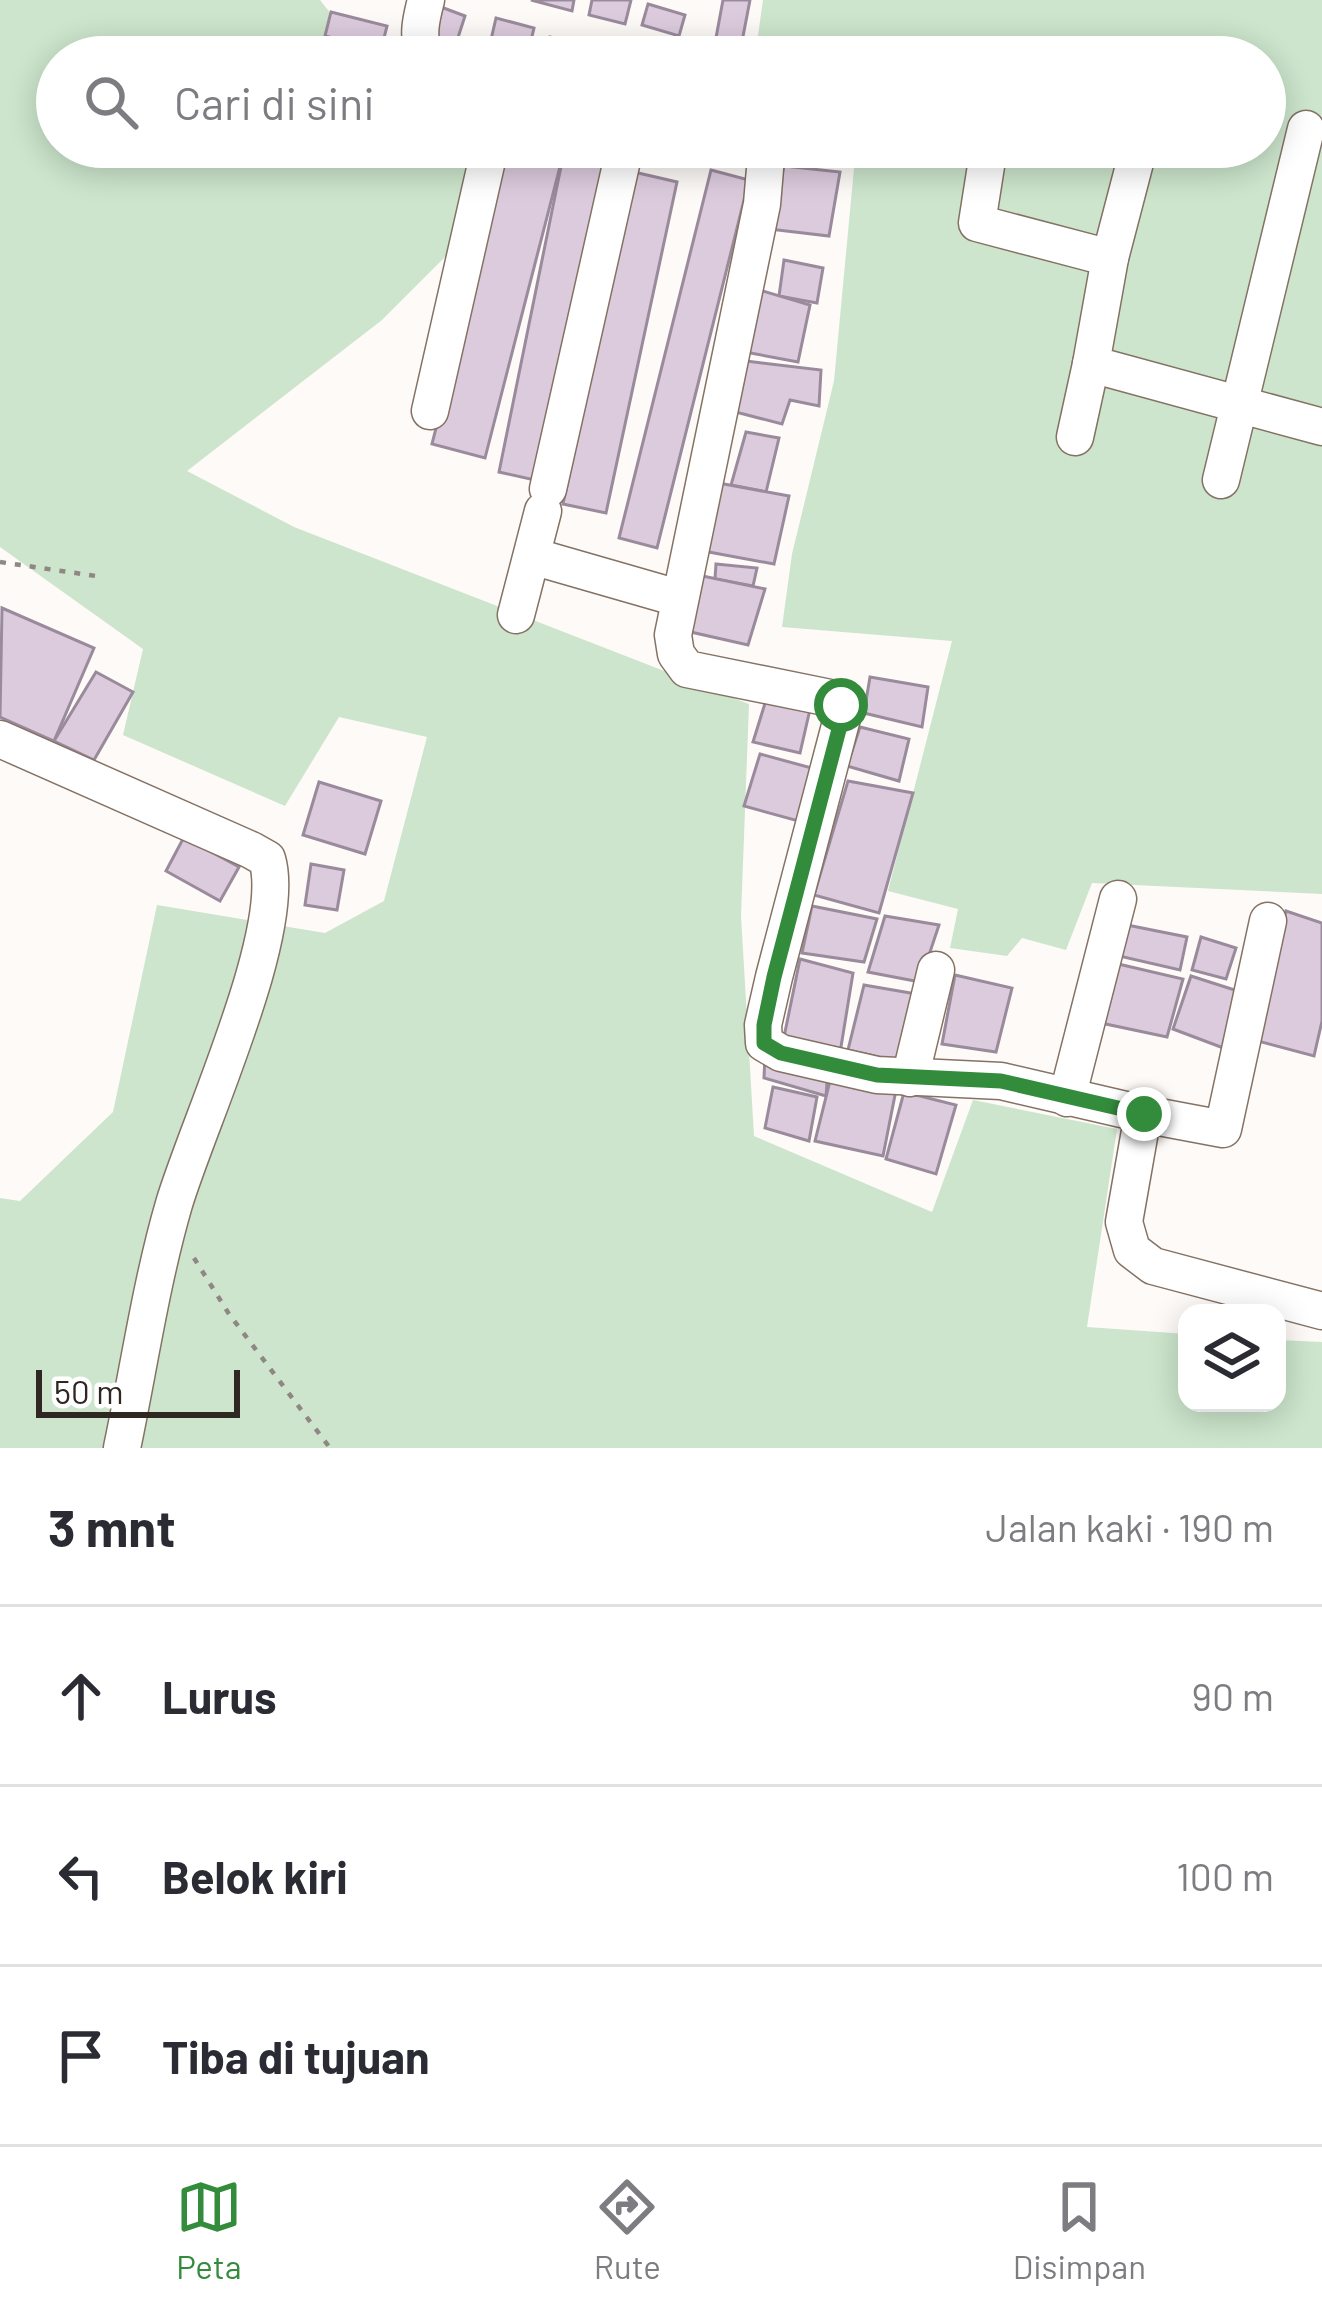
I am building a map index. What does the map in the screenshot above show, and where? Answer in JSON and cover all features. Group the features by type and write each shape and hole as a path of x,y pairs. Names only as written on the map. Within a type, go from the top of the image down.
{"street":[{"path":"420,36 426,0"},
{"path":"1221,480 1306,129"},
{"path":"430,411 485,168"},
{"path":"516,615 620,168"},
{"path":"765,168 762,204 673,635 676,654 687,669 841,705 842,718 770,993 764,1043 770,1049 877,1075 1001,1081 1223,1129 1268,921"},
{"path":"986,168 977,224 1110,258"},
{"path":"1076,437 1110,258 1134,168"},
{"path":"1091,364 1322,427"},
{"path":"532,556 678,598"},
{"path":"0,739 267,859 272,874 267,930 173,1209 122,1448"},
{"path":"1067,1098 1118,899"},
{"path":"910,1078 936,970"},
{"path":"1144,1114 1124,1222 1132,1250 1154,1266 1322,1311"}],"path":[{"path":"0,562 97,576"},
{"path":"173,1209 198,1266 229,1314 330,1448"}],"green space":[{"path":"0,0 320,0 348,36 36,36 36,168 470,168 452,250 382,320 187,471 294,527 749,704 741,916 754,1136 932,1212 973,1100 1117,1129 1087,1327 1178,1333 1178,1412 1286,1412 1286,1340 1322,1342 1322,1448 0,1448 0,1198 20,1201 113,1112 157,905 325,933 384,901 427,737 339,717 285,806 123,735 143,649 0,547"},
{"path":"763,0 1322,0 1322,894 1092,883 1066,950 1022,938 1007,956 950,948 958,909 888,891 952,641 782,627 792,554 834,381 854,168 1286,168 1286,36 758,36"}],"building":[{"path":"531,0 574,0 572,11"},
{"path":"592,0 631,0 625,24 589,15"},
{"path":"723,0 750,0 743,36 716,36"},
{"path":"648,4 685,15 679,36 642,25"},
{"path":"441,7 465,16 459,36 431,36"},
{"path":"331,12 387,26 384,36 325,36"},
{"path":"496,18 534,28 532,36 492,36"},
{"path":"503,168 560,168 485,458 432,444"},
{"path":"561,168 603,168 539,481 499,472"},
{"path":"784,168 840,172 829,236 769,229"},
{"path":"711,170 749,180 657,548 619,538"},
{"path":"634,172 677,182 606,513 563,504"},
{"path":"784,260 823,268 817,303 779,296"},
{"path":"756,289 810,305 798,362 740,351"},
{"path":"746,361 821,370 819,406 790,400 782,424 728,410"},
{"path":"746,432 779,438 766,492 731,485"},
{"path":"713,482 789,496 774,564 698,550"},
{"path":"716,564 757,568 753,586 715,579"},
{"path":"693,574 765,589 748,645 682,630"},
{"path":"2,608 94,648 54,741 0,717"},
{"path":"96,672 133,692 94,760 54,741"},
{"path":"870,677 928,687 922,727 864,713"},
{"path":"767,697 811,705 800,753 753,742"},
{"path":"860,727 909,739 899,781 847,766"},
{"path":"760,754 819,770 802,822 744,806"},
{"path":"848,781 913,793 879,913 814,895"},
{"path":"319,782 381,801 365,854 303,835"},
{"path":"184,837 239,867 220,901 166,871"},
{"path":"311,864 344,870 337,910 305,905"},
{"path":"812,906 877,919 864,962 802,953"},
{"path":"1286,911 1322,923 1322,1021 1314,1056 1254,1040"},
{"path":"885,916 939,925 920,982 868,972"},
{"path":"1127,925 1187,937 1180,970 1119,956"},
{"path":"1201,937 1236,948 1226,979 1192,970"},
{"path":"800,959 853,973 840,1053 784,1037"},
{"path":"1114,963 1183,979 1167,1037 1101,1023"},
{"path":"955,975 1012,988 996,1052 942,1044"},
{"path":"1191,976 1244,993 1226,1049 1173,1029"},
{"path":"864,985 922,995 905,1063 848,1050"},
{"path":"765,1055 828,1069 826,1096 764,1078"},
{"path":"832,1073 896,1090 883,1156 815,1141"},
{"path":"773,1087 817,1097 809,1141 765,1128"},
{"path":"904,1092 956,1105 936,1174 886,1159"}],"route":[{"path":"841,705 842,718 774,977 764,1043 781,1053 877,1075 1001,1081 1144,1114"}]}
